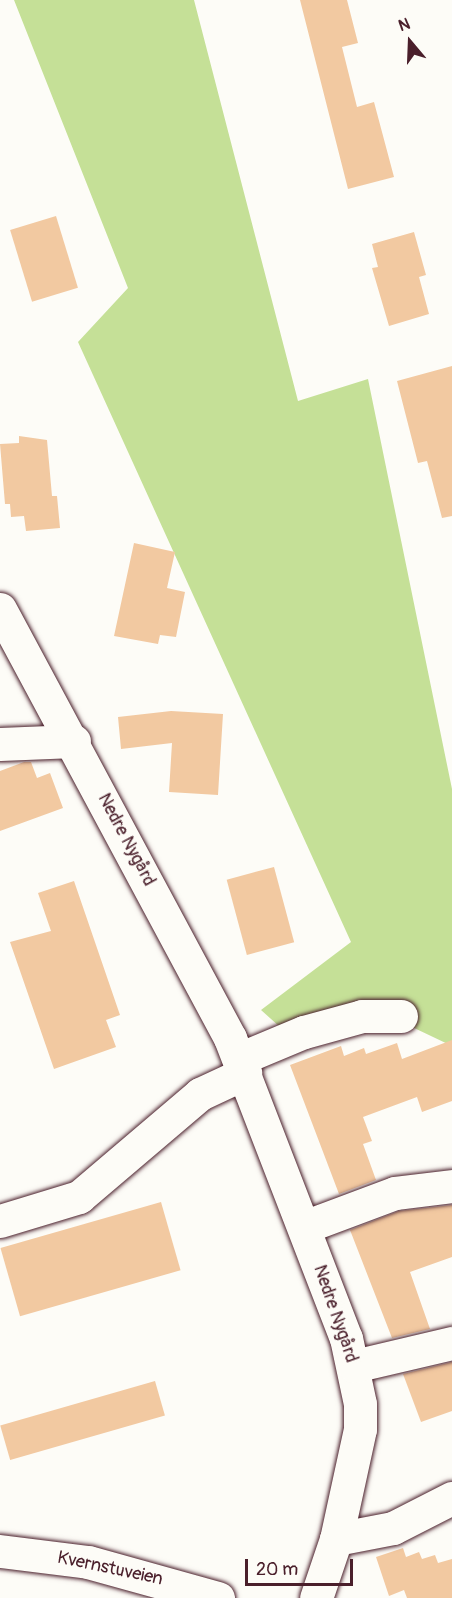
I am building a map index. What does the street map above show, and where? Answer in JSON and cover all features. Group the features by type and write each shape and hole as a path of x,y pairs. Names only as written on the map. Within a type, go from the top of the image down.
{"street":[{"name":"Nedre Nygård","path":"0,609 74,741 242,1066 354,1366 360,1429 336,1539 316,1598"},
{"path":"0,744 74,741"},
{"path":"0,1221 79,1197 200,1094 242,1066 304,1032 362,1016 400,1016"},
{"path":"304,1227 395,1193 452,1185"},
{"path":"354,1366 452,1343"},
{"path":"336,1539 393,1528 452,1498"},
{"name":"Kvernstuveien","path":"0,1551 88,1562 218,1598"}],"green space":[{"path":"14,0 194,0 298,401 368,379 452,789 452,1046 370,1007 290,1036 261,1010 351,942 78,342 128,288"}],"building":[{"path":"300,0 347,0 358,43 342,47 357,107 374,102 394,177 348,189"},
{"path":"56,216 78,288 32,302 10,230"},
{"path":"414,232 426,275 419,277 429,314 389,326 372,268 378,267 372,244"},
{"path":"452,366 452,516 442,518 427,461 418,463 397,381"},
{"path":"19,436 47,440 52,496 57,496 60,528 26,531 24,516 11,517 10,504 5,504 0,444 19,443"},
{"path":"134,543 175,552 167,588 185,592 176,637 160,635 158,644 114,636"},
{"path":"171,711 223,714 218,795 169,792 172,743 121,749 118,717"},
{"path":"24,762 31,762 37,778 50,773 63,808 0,831 0,771"},
{"path":"274,867 294,942 247,955 227,880"},
{"path":"74,881 120,1015 106,1020 116,1047 54,1069 10,942 51,931 38,893"},
{"path":"452,1040 452,1101 422,1112 417,1097 363,1117 372,1141 363,1144 376,1180 339,1194 290,1065 341,1046 344,1056 364,1048 366,1054 397,1043 402,1059"},
{"path":"161,1202 181,1270 20,1316 0,1248"},
{"path":"452,1205 452,1257 410,1272 430,1329 392,1338 350,1230 399,1211"},
{"path":"452,1362 452,1411 421,1422 403,1374"},
{"path":"155,1381 165,1416 10,1460 0,1425"},
{"path":"403,1548 406,1557 419,1552 422,1559 435,1555 438,1563 452,1559 452,1598 407,1598 404,1590 389,1596 376,1557"}]}
